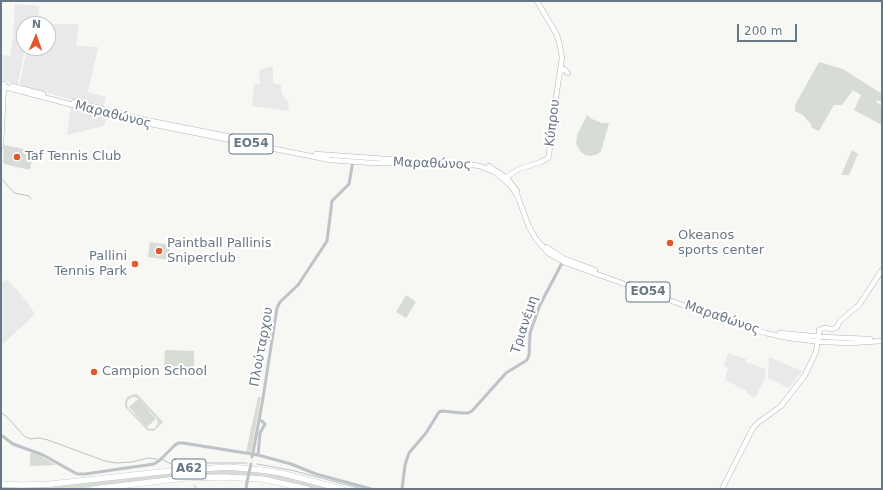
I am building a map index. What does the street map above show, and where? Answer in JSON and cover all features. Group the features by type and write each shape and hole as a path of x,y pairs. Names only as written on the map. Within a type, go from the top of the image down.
{"highway":[{"name":"Α62","path":"1,484 51,484 170,471 229,467 281,473 342,489"},
{"name":"Α62","path":"93,489 191,478 214,477 262,479 307,489"}],"main road":[{"name":"Κύπρου","path":"505,178 517,170 541,162 549,157 562,58 558,39 537,2"},
{"name":"Κύπρου","path":"505,178 516,168 537,161 547,154 552,107 560,64 560,56 558,44 537,2"},
{"path":"561,72 564,69 568,72"},
{"path":"1,146 4,94 3,85"},
{"name":"Μαραθώνος","path":"3,85 10,89 110,115 326,159 469,164 487,168 505,178"},
{"name":"Μαραθώνος","path":"3,85 116,113 352,160 388,159 474,162 490,166 514,185 537,236 548,249 563,260 745,327 770,334 804,340 882,340"},
{"path":"4,94 6,90 10,89"},
{"path":"198,126 201,131"},
{"path":"180,130 184,135"},
{"name":"Μαραθώνος","path":"563,260 746,325 774,332 818,339"},
{"path":"820,330 836,328 840,321 850,314 860,303 882,270"},
{"path":"722,489 753,428 781,406 805,375 814,356 818,339 817,332 820,330"},
{"path":"814,350 820,335 820,330"},
{"path":"804,340 812,344 814,356"}],"street":[{"name":"Πλούταρχου","path":"246,489 259,421 277,308 280,302 298,285 327,241 332,201 348,185 352,160"},
{"name":"Τριανέμη","path":"402,489 405,465 409,453 426,433 437,414 442,411 468,413 472,411 506,373 527,360 529,355 530,333 536,316 563,260"},
{"path":"258,455 260,434 265,424 262,421 259,421"},
{"path":"1,435 16,445 43,455 71,472 78,474 154,464 174,446 180,443 258,455 291,464 316,474 371,489"}],"shaded area":[{"path":"15,4 39,6 38,16 16,16 16,56 23,56 18,84 1,80 1,55 10,56"},
{"path":"56,24 79,24 76,46 98,47 88,92 106,97 103,108 22,86 20,83 25,56 56,56"},
{"path":"819,62 843,69 882,94 882,102 877,100 876,102 882,106 882,125 854,110 861,95 853,90 842,105 834,105 819,131 812,128 811,124 803,115 795,111 795,105"},
{"path":"273,66 273,83 281,85 281,92 289,103 288,111 252,106 254,84 260,84 259,70"},
{"path":"71,107 107,116 104,126 67,135"},
{"path":"587,115 602,123 609,123 601,151 598,154 591,156 585,155 581,152 576,144 577,135"},
{"name":"Taf Tennis Club","path":"4,145 33,151 30,170 4,164"},
{"path":"852,150 858,154 849,175 841,175"},
{"name":"Paintball Pallinis Sniperclub","path":"150,242 170,245 169,260 148,257"},
{"path":"7,279 27,302 35,314 1,346 1,283"},
{"path":"406,295 416,302 406,318 396,312"},
{"path":"165,350 194,351 194,368 164,367"},
{"path":"728,353 746,359 745,362 766,369 765,379 755,398 746,393 747,391 725,380 728,368 724,366"},
{"path":"769,357 802,371 789,388 768,378"},
{"path":"137,394 163,422 154,431 149,431 146,429 125,407 127,397","holes":["133,397 138,399 129,407 142,421 128,408 128,400","139,400 157,419 158,423 155,428 150,429 147,427 156,419"]},
{"path":"258,397 261,397 251,453 246,452"},
{"path":"32,453 39,455 56,465 30,466 30,454"},
{"path":"216,469 270,473 337,489 315,489 269,478 149,480 77,489 1,489 1,486"}],"waterway":[{"path":"1,178 14,193 29,196 31,199"},
{"path":"1,413 6,416 24,436 30,439 39,438 48,440 105,461 116,463 132,462 148,458 157,459"},
{"path":"163,460 171,464"},
{"path":"196,463 247,463"},
{"path":"257,464 295,471 362,489"},
{"path":"194,485 197,489"}],"place":[{"name":"Taf Tennis Club","path":"17,157"},
{"name":"Okeanos sports center","path":"670,243"},
{"name":"Paintball Pallinis Sniperclub","path":"159,251"},
{"name":"Pallini Tennis Park","path":"135,264"},
{"name":"Campion School","path":"94,372"}]}
